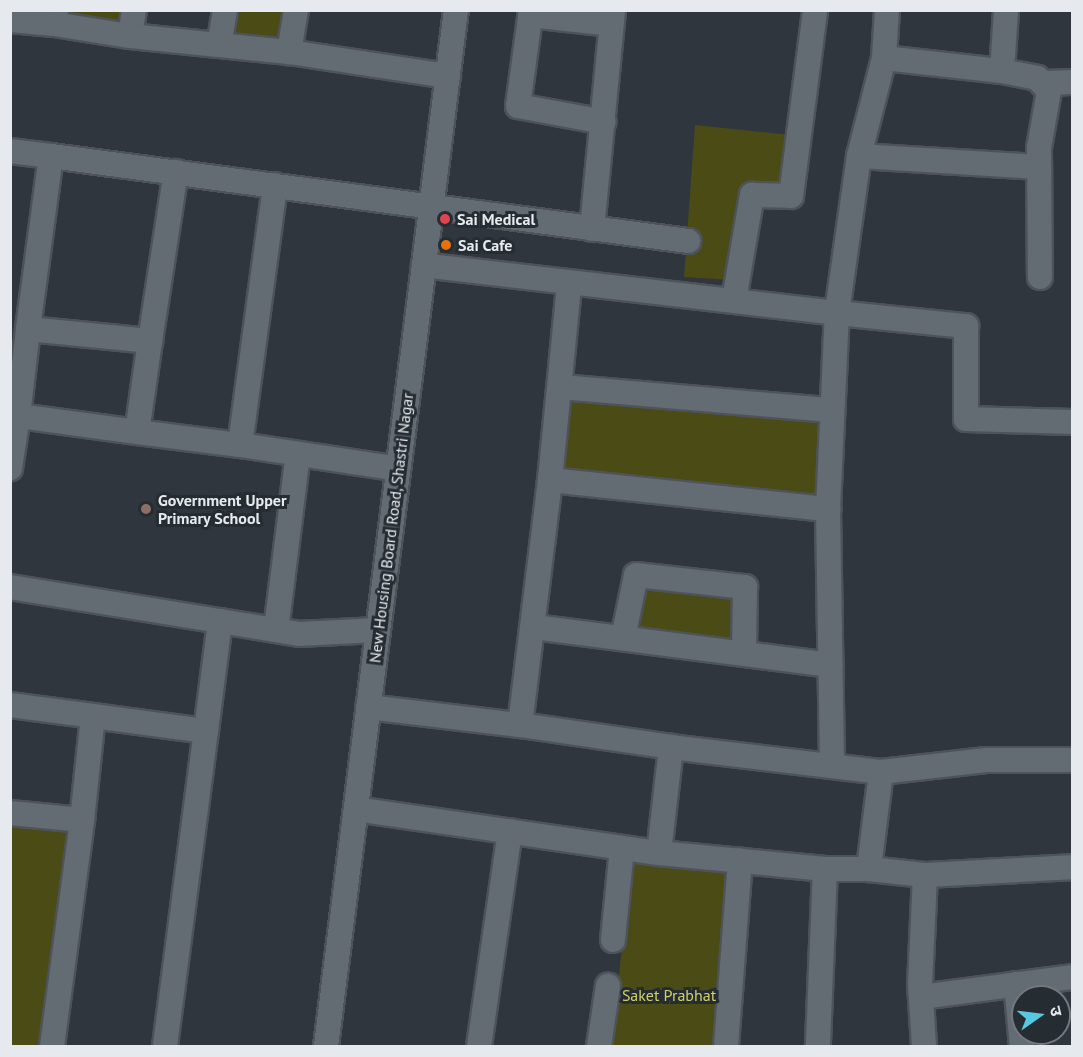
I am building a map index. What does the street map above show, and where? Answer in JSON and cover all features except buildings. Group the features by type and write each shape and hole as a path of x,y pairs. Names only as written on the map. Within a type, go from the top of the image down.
{"street":[{"path":"130,36 134,10"},
{"path":"219,45 225,10"},
{"path":"289,51 296,10"},
{"name":"New Housing Board Road, Shastri Nagar","path":"326,1047 456,10"},
{"path":"735,300 752,195 791,196 815,10"},
{"path":"832,766 828,509 830,410 837,313 859,156 884,58 887,10"},
{"path":"1002,71 1006,10"},
{"path":"591,229 604,122 612,17 531,13 518,106 604,122"},
{"path":"10,20 55,17 130,36 289,51 448,76"},
{"path":"884,58 1002,71 1046,83 1072,81"},
{"path":"1040,277 1039,167 1046,83"},
{"path":"10,150 275,185 431,209 688,241"},
{"path":"10,468 51,156"},
{"path":"859,156 1039,167"},
{"path":"136,432 176,172"},
{"path":"240,444 275,185"},
{"path":"424,265 569,286 735,300 966,326 966,419 1072,422"},
{"path":"520,725 534,627 561,387 569,286"},
{"path":"28,329 150,341"},
{"path":"561,387 830,410"},
{"path":"18,416 240,444 399,469"},
{"path":"276,630 298,454"},
{"path":"550,480 828,509"},
{"path":"623,638 636,575 745,588 744,654"},
{"path":"10,587 276,630 378,630"},
{"path":"165,1047 220,621"},
{"path":"534,627 831,665"},
{"path":"10,705 206,731"},
{"path":"368,707 881,772 987,760 1072,760"},
{"path":"52,1047 82,820 93,716"},
{"path":"659,853 671,747"},
{"path":"869,869 881,772"},
{"path":"356,809 659,853 825,869 869,869 925,875 1072,867"},
{"path":"10,813 82,820"},
{"path":"479,1047 510,831"},
{"path":"613,940 622,848"},
{"path":"726,1047 740,861"},
{"path":"818,1047 825,869"},
{"path":"924,1047 921,997 925,875"},
{"path":"921,997 1072,977"},
{"path":"1016,984 1022,1047"},
{"path":"599,1047 608,986"}],"green space":[{"path":"62,11 127,11 126,21 61,18"},
{"path":"233,11 286,11 282,40 228,37"},
{"path":"695,125 791,135 783,188 745,186 733,280 684,277"},
{"path":"570,398 819,418 819,496 562,482"},
{"path":"639,582 741,598 735,648 629,637"},
{"path":"11,820 74,827 44,1046 11,1046"},
{"name":"Saket Prabhat","path":"632,858 729,870 716,1046 611,1046"}],"place":[{"name":"Sai Medical","path":"445,219"},
{"name":"Sai Cafe","path":"446,245"},
{"name":"Government Upper Primary School","path":"146,509"}]}
